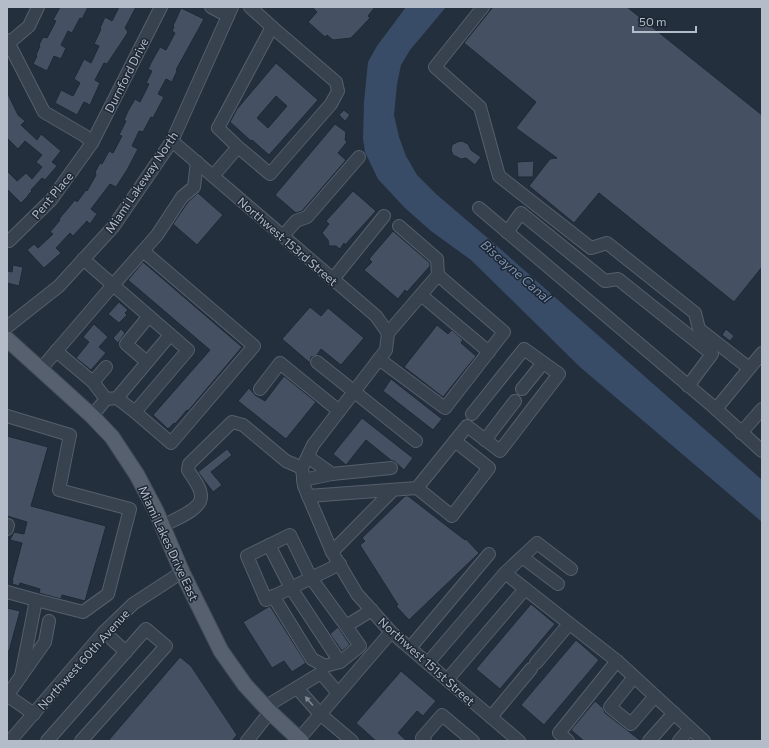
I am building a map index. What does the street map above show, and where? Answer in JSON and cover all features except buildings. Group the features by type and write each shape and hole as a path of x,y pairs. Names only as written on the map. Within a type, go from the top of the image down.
{"main road":[{"name":"Miami Lakes Drive East","path":"7,339 92,416 112,437 137,475 156,511 182,572 220,651 245,686 300,740"}],"street":[{"path":"38,7 28,26 8,41 44,112 85,136 92,143"},
{"name":"Durnford Drive","path":"92,143 161,7"},
{"path":"211,7 230,12"},
{"path":"250,7 336,82 338,90 332,104 270,174 218,128 272,27"},
{"path":"482,7 434,67 480,107 499,176 592,248 607,243 695,313 700,329 749,368"},
{"name":"Miami Lakeway North","path":"7,327 59,286 113,227 172,141 230,12"},
{"name":"Northwest 153rd Street","path":"172,141 376,316 388,333"},
{"name":"Pent Place","path":"7,241 9,241 51,200 92,143"},
{"path":"213,176 238,147"},
{"path":"283,236 296,221 307,217 359,157"},
{"path":"40,370 157,235 182,197 194,187 196,162"},
{"path":"479,208 716,409 762,451"},
{"path":"507,232 521,213 605,281 618,279 712,354 688,386"},
{"path":"333,279 384,216"},
{"path":"393,490 332,552 304,486 303,474 313,445 382,354 388,333 438,275 437,259 400,226"},
{"path":"56,351 112,398 136,412 171,443 254,346 143,251"},
{"path":"83,259 188,350 136,412"},
{"path":"382,354 444,408 504,332 438,275"},
{"path":"421,295 489,352"},
{"path":"147,362 126,344 149,316"},
{"path":"92,416 147,362 170,335"},
{"path":"417,488 467,426 500,451 558,374 524,349 472,414"},
{"path":"716,409 762,353"},
{"path":"317,362 416,441"},
{"path":"522,389 543,363"},
{"path":"260,388 280,364 339,411"},
{"path":"93,382 106,367"},
{"path":"485,440 515,402"},
{"path":"741,433 762,409"},
{"path":"7,416 70,435 59,490 130,509 108,594 82,612 7,592"},
{"path":"162,526 196,507 200,502 201,495 188,470 189,464 232,422 243,425 303,474 332,474 391,468"},
{"path":"308,496 417,488 452,516 489,468 455,441"},
{"path":"308,457 332,474"},
{"path":"7,525 7,529"},
{"path":"273,596 312,659 325,666 340,662 360,646 311,578 290,535 247,556 266,600 273,596 291,588 311,578 340,564"},
{"path":"428,663 505,574 537,543 571,568"},
{"path":"269,545 291,588 340,662"},
{"name":"Northwest 151st Street","path":"332,552 357,594 391,632 519,741"},
{"path":"410,648 489,554"},
{"path":"522,557 558,584"},
{"name":"Northwest 60th Avenue","path":"10,741 104,632 133,604 182,572"},
{"path":"505,574 617,661 704,741"},
{"path":"447,680 525,589"},
{"path":"21,676 36,600"},
{"path":"346,626 372,610"},
{"path":"34,714 11,698 7,697 45,642 49,621"},
{"path":"491,717 569,624"},
{"path":"47,741 146,629 166,646 81,741"},
{"path":"104,632 126,652"},
{"path":"300,740 320,714 391,632"},
{"path":"568,741 559,733 617,661"},
{"path":"247,741 268,710 298,688 321,674 338,693"},
{"path":"634,677 610,707 631,724 655,696"},
{"path":"298,688 320,714 352,741"},
{"path":"649,741 674,713"},
{"path":"422,740 442,715 473,741"},
{"path":"679,741 690,728"}],"water":[{"name":"Biscayne Canal","path":"406,7 446,7 410,50 401,65 397,84 394,115 399,137 406,156 417,175 436,194 762,480 762,522 580,367 471,260 431,231 405,208 378,179 365,152 363,139 364,102 368,62 377,46"}]}
